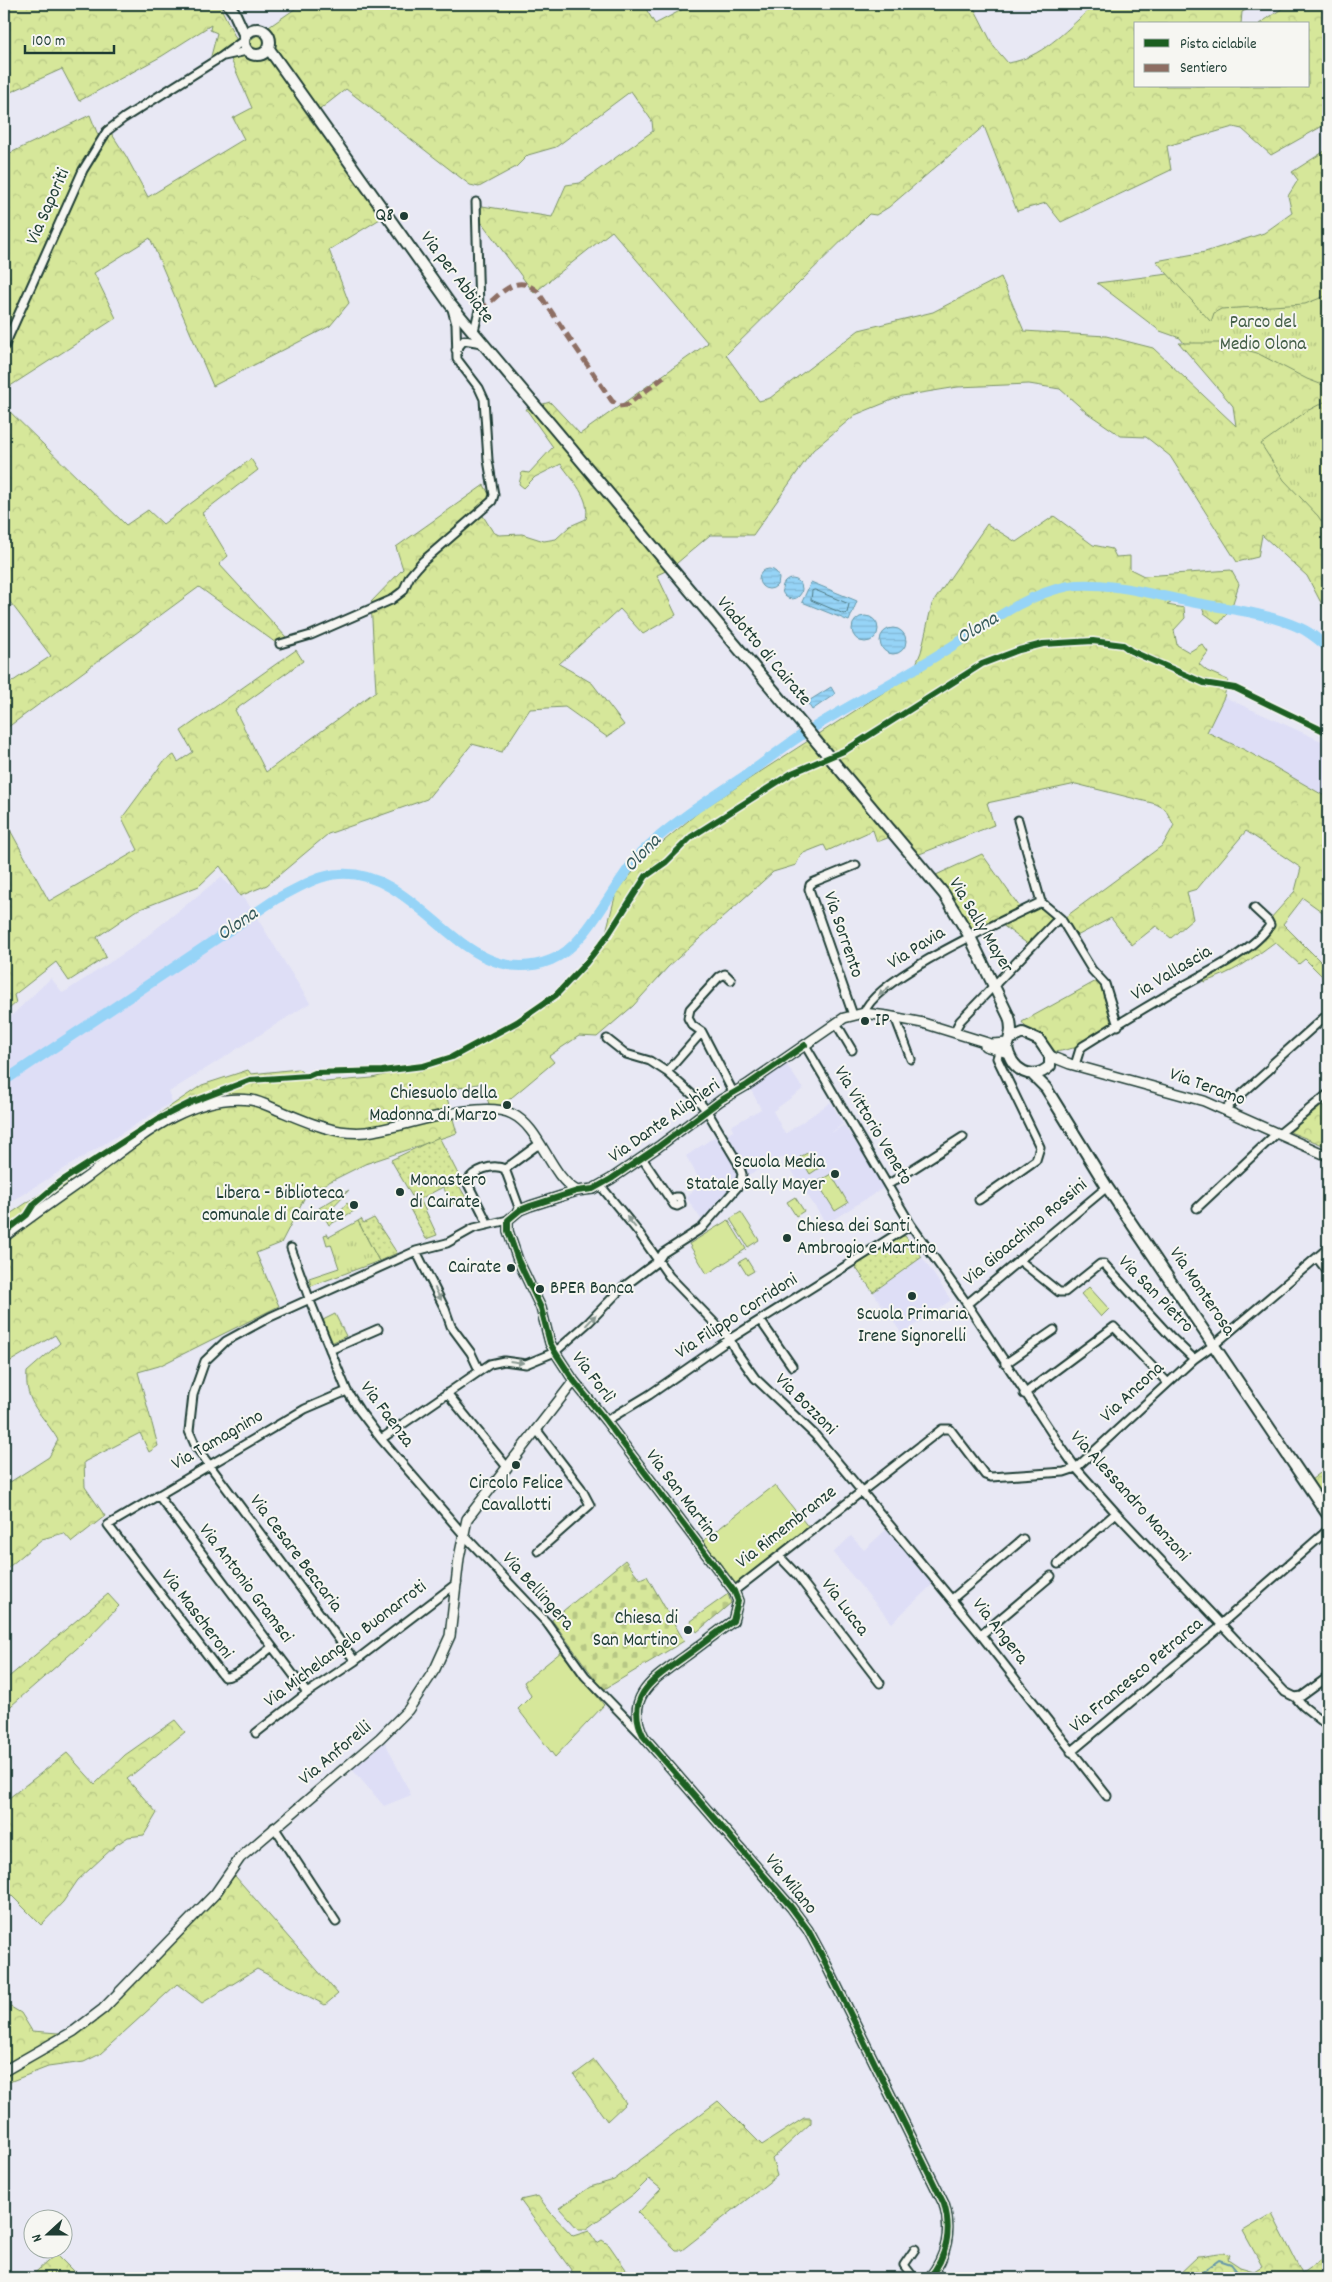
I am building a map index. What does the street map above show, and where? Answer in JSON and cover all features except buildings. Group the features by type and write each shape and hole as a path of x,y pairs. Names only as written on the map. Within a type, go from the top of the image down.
{"main road":[{"path":"231,8 257,29 265,31 269,35 271,41 264,52 254,55 247,51 245,38 231,8"},
{"path":"245,38 249,32 257,29"},
{"name":"Via per Abbiate","path":"264,52 289,79 450,304 606,491"},
{"name":"Viadotto di Cairate","path":"606,491 894,835"},
{"name":"Via Sally Mayer","path":"894,835 944,894 970,937 996,988 1012,1026 1007,1046"},
{"name":"Via Sally Mayer","path":"996,988 1005,999 1023,1033"},
{"path":"1023,1033 1039,1040 1044,1067 1016,1066 1007,1046 1023,1033"},
{"name":"Via Monterosa","path":"1044,1067 1046,1088 1107,1187 1215,1344 1328,1514"}],"street":[{"path":"221,57 245,38"},
{"path":"221,57 247,51"},
{"name":"Via Saporiti","path":"4,347 83,170 107,131 124,118 221,57"},
{"path":"456,350 469,334 469,326 477,314 476,202"},
{"path":"280,644 311,635 391,600 403,591 410,576 422,562 492,501 493,486 488,460 484,399 479,388 457,359 455,316 450,304"},
{"path":"456,335 462,328 469,326 477,314"},
{"path":"464,340 483,343"},
{"path":"1018,820 1041,902 1059,918 1092,970 1109,990 1118,1026"},
{"name":"Via Sorrento","path":"853,1015 809,889 810,885 814,882 856,865"},
{"name":"Via Pavia","path":"864,1014 866,1006 889,986 944,949 1041,902"},
{"name":"Via Vallascia","path":"1073,1064 1080,1049 1160,999 1233,957 1264,934 1270,925 1254,908"},
{"path":"954,1032 960,1021 996,988 1059,918"},
{"path":"731,980 725,974 719,977 690,1009 688,1018 692,1025 702,1032 733,1092"},
{"name":"Via Dante Alighieri","path":"520,1210 600,1185 642,1158 733,1092 747,1085 836,1023 853,1015 864,1014 895,1017 954,1032 991,1044 1007,1046"},
{"path":"1224,1110 1328,1014"},
{"path":"895,1017 911,1059"},
{"path":"836,1023 852,1050"},
{"path":"667,1072 702,1032"},
{"name":"Via Dante Alighieri","path":"975,1038 984,1046 1007,1046"},
{"path":"381,1439 490,1364 504,1361 526,1364 555,1352 589,1322 622,1288 658,1262 663,1253 702,1228 740,1184 742,1174 707,1111 695,1097 667,1072 650,1062 626,1054 607,1039"},
{"name":"Via Vittorio Veneto","path":"805,1045 889,1184 911,1225"},
{"path":"979,1200 1036,1160 1040,1147 997,1058 1007,1046"},
{"name":"Via Teramo","path":"1044,1067 1073,1064 1204,1101 1326,1155"},
{"path":"1197,1208 1278,1134 1328,1094"},
{"path":"4,1237 146,1134 173,1118 213,1102 229,1099 248,1100 316,1126 357,1132 366,1132 456,1113 490,1110 504,1111 511,1113 526,1125 565,1180 577,1191"},
{"path":"889,1184 963,1137"},
{"path":"505,1169 539,1144"},
{"path":"642,1158 671,1200"},
{"path":"488,1224 467,1182 470,1177 491,1166 500,1166 505,1169 520,1210 508,1220"},
{"path":"561,1196 564,1191 565,1180"},
{"name":"Via Bozzoni","path":"600,1185 639,1233 658,1262 730,1339 735,1350 755,1378 815,1435 861,1491"},
{"name":"Via Gioacchino Rossini","path":"966,1304 1107,1187"},
{"name":"Via Cesare Beccaria","path":"355,1661 196,1448 190,1431 193,1395 205,1361 226,1341 270,1317 310,1301 416,1251 447,1243 466,1231 508,1220"},
{"name":"Via Forlì","path":"508,1220 508,1231 518,1260 541,1308 550,1343 574,1381 606,1421"},
{"name":"Via Alessandro Manzoni","path":"911,1225 1076,1468 1285,1692 1295,1697 1302,1706 1328,1726"},
{"name":"Via Filippo Corridoni","path":"606,1421 649,1395 730,1339 911,1225"},
{"name":"Via Faenza","path":"291,1248 346,1391 381,1439 463,1534"},
{"name":"Via Ancona","path":"1076,1468 1194,1359 1215,1344 1328,1248"},
{"path":"416,1251 445,1309 451,1326 471,1353 479,1370"},
{"path":"1317,1258 1328,1272"},
{"name":"Via San Pietro","path":"1019,1260 1059,1292 1065,1292 1100,1264 1104,1264 1171,1337 1194,1359"},
{"path":"760,1320 792,1366"},
{"path":"1024,1394 1114,1327 1168,1383"},
{"path":"330,1350 378,1329"},
{"path":"1005,1364 1054,1330"},
{"name":"Via Anforelli","path":"4,2071 74,2031 103,2009 214,1894 240,1858 380,1738 408,1710 444,1652 452,1628 456,1583 467,1519 574,1381"},
{"name":"Via Tamagnino","path":"108,1525 305,1409 346,1391"},
{"path":"447,1393 507,1467"},
{"name":"Via San Martino","path":"606,1421 734,1591"},
{"name":"Via Rimembranze","path":"734,1591 932,1436 946,1428 958,1439 980,1470 991,1477 1044,1475 1076,1468"},
{"path":"536,1429 580,1488 590,1505 538,1551"},
{"name":"Via Angera","path":"861,1491 952,1599 1107,1796"},
{"name":"Via Antonio Gramsci","path":"158,1495 307,1693"},
{"path":"1058,1564 1116,1512"},
{"name":"Via Mascheroni","path":"108,1525 224,1678 230,1678 272,1647"},
{"name":"Via Francesco Petrarca","path":"1071,1752 1218,1629 1222,1623 1328,1530"},
{"name":"Via Bellingera","path":"463,1534 547,1623 585,1676 644,1738"},
{"path":"952,1599 1024,1539"},
{"name":"Via Lucca","path":"779,1556 798,1575 880,1683"},
{"path":"981,1635 1051,1576"},
{"name":"Via Michelangelo Buonarroti","path":"256,1733 307,1693 355,1661 456,1583"},
{"path":"626,1718 637,1718 638,1704 650,1682 733,1621 738,1601 734,1591"},
{"path":"1295,1697 1302,1696 1328,1677"},
{"path":"1318,1685 1328,1682"},
{"name":"Via Milano","path":"637,1718 644,1738 791,1907 808,1930 822,1956 944,2204 948,2216 947,2241 942,2258 929,2278"},
{"path":"274,1827 336,1922"},
{"path":"914,2278 904,2265 915,2249"}],"shaded area":[{"path":"1224,697 1328,744 1328,798 1245,750 1206,732"},
{"path":"221,877 247,902 310,1003 169,1092 172,1102 4,1206 4,1032 11,1026 8,1019 51,978 63,993 132,948"},
{"path":"785,1062 803,1089 773,1111 785,1134 831,1102 843,1124 829,1134 844,1125 885,1187 826,1224 783,1157 738,1180 703,1222 686,1197 702,1184 686,1156 720,1133 723,1137 733,1131 731,1126 761,1109 750,1088"},
{"name":"Scuola Primaria Irene Signorelli","path":"922,1257 951,1300 902,1334 873,1292"},
{"path":"890,1526 936,1581 892,1623 833,1553 851,1536 864,1550"},
{"path":"385,1742 411,1795 384,1806 351,1768"}],"green space":[{"path":"4,4 219,4 240,47 302,4 643,4 655,24 693,4 972,4 994,47 1008,63 1031,56 1051,43 1088,11 1090,4 1257,4 1242,12 1241,22 1134,22 1134,88 1310,88 1310,22 1262,22 1289,4 1328,4 1328,123 1271,155 1242,129 1233,127 1167,146 1171,170 1061,222 1046,203 1017,211 984,126 889,207 876,215 869,214 726,355 759,401 770,398 859,330 933,312 1001,277 1024,331 1106,336 1153,348 1236,426 1233,406 1179,343 1221,343 1257,353 1307,379 1328,387 1328,400 1307,411 1261,444 1284,480 1318,516 1328,531 1328,616 1307,576 1262,535 1258,557 1237,562 1170,456 1146,437 1121,436 1086,412 1060,389 1029,384 958,387 902,396 855,415 813,450 753,535 710,535 670,569 657,575 676,615 643,634 620,609 559,664 592,683 624,725 607,737 565,707 530,709 502,752 472,744 427,799 328,834 267,885 240,896 220,866 199,886 135,911 97,937 106,957 69,981 56,962 14,995 16,1003 4,1013 4,819 49,901 138,850 122,818 164,761 174,755 178,762 193,752 181,731 296,650 303,661 235,710 266,772 376,691 371,602 403,569 396,547 484,485 491,498 480,511 493,532 499,535 522,534 544,541 556,539 570,526 586,519 586,504 580,490 561,464 535,477 524,488 519,484 522,472 529,473 553,447 526,409 550,402 580,434 708,343 612,231 534,293 479,219 482,206 552,217 566,185 580,183 653,131 652,121 631,91 556,147 528,155 516,167 479,187 470,185 346,89 309,118 385,216 329,250 349,303 330,326 213,386 150,238 94,273 116,318 4,390 4,156 90,115 98,135 106,125 126,156 148,197 244,139 233,118 252,108 226,48 210,60 217,33 210,30 211,25 162,56 79,101 62,69 4,95"},
{"path":"1328,149 1328,295 1305,304 1221,309 1214,313 1211,322 1156,261 1205,252 1264,233 1292,213 1288,196 1298,180 1292,172"},
{"name":"Parco del Medio Olona","path":"1328,226 1328,538 1293,500 1242,417 1180,338 1160,331 1097,283 1200,270"},
{"path":"4,406 126,525 148,510 163,524 251,459 258,470 202,513 228,556 219,564 286,637 276,643 199,587 4,730 4,687 51,656 4,594"},
{"path":"1054,516 1093,545 1112,549 1116,557 1130,556 1130,569 1144,576 1231,570 1239,584 1232,606 1219,624 1204,613 1200,601 1182,597 1167,605 1184,608 1185,618 1174,630 1177,645 1189,652 1202,644 1208,652 1199,664 1207,671 1228,680 1224,697 1207,732 1245,750 1328,798 1328,916 1303,898 1283,924 1328,969 1328,982 1305,959 1299,964 1275,942 1241,965 1204,982 1202,976 1266,935 1270,919 1295,891 1301,868 1246,831 1197,889 1187,892 1193,919 1171,938 1156,926 1132,945 1111,918 1073,938 1064,918 1163,845 1174,825 1165,809 1156,804 1076,784 987,803 994,825 917,855 898,834 877,842 873,830 827,851 824,845 801,854 796,865 773,872 668,967 633,1006 597,1037 579,1036 549,1056 554,1062 499,1108 490,1107 482,1083 445,1091 457,1133 365,1164 307,1193 281,1243 256,1253 279,1306 159,1366 138,1372 158,1446 149,1452 140,1433 84,1462 85,1487 105,1516 72,1542 64,1533 42,1539 4,1571 4,1486 49,1457 58,1440 32,1401 28,1392 27,1372 60,1343 55,1335 4,1365 4,1218 202,1085 248,1070 251,1074 298,1069 310,1078 325,1082 372,1078 460,1057 509,1029 565,989 585,970 605,936 616,893 646,856 701,810 912,674 921,652 932,604 987,524 1016,542"},
{"path":"982,854 1024,913 1041,904 1057,918 1029,945 1001,924 974,938 959,906 936,875"},
{"path":"1098,980 1106,990 1113,1025 1076,1048 1053,1051 1038,1033 1026,1028 1022,1022"},
{"path":"1328,1101 1328,1147 1290,1132"},
{"path":"439,1137 458,1174 462,1178 458,1184 468,1201 463,1204 459,1200 452,1204 443,1187 422,1198 421,1201 437,1235 426,1239 410,1209 417,1205 391,1160"},
{"path":"809,1152 819,1168 810,1174 800,1157"},
{"path":"831,1174 848,1203 835,1211 817,1182"},
{"path":"349,1190 324,1216 319,1208"},
{"path":"795,1197 804,1211 796,1216 787,1202"},
{"path":"347,1203 354,1211 329,1225 325,1218 330,1213 335,1217"},
{"path":"741,1212 759,1240 748,1247 730,1219"},
{"path":"374,1218 397,1253 379,1261 358,1221 361,1219 364,1223"},
{"path":"728,1220 746,1249 707,1274 689,1244"},
{"path":"358,1221 379,1261 311,1286 309,1278 339,1268 331,1244 327,1245 324,1235 327,1234 329,1237"},
{"path":"900,1236 905,1236 922,1257 873,1292 854,1265"},
{"path":"746,1258 754,1271 747,1275 739,1262"},
{"path":"1089,1287 1109,1309 1101,1317 1081,1294"},
{"path":"335,1314 346,1336 331,1343 321,1321"},
{"path":"1328,1467 1328,1506 1311,1480"},
{"path":"775,1485 809,1528 737,1585 703,1541"},
{"path":"625,1560 640,1579 647,1576 684,1641 603,1690 552,1620"},
{"path":"108,1594 119,1606 83,1643 4,1712 4,1681"},
{"path":"728,1594 731,1603 697,1632 690,1621"},
{"path":"561,1652 604,1705 555,1757 518,1709 531,1696 524,1682"},
{"path":"175,1720 185,1732 127,1779 157,1813 144,1835 128,1837 116,1845 78,1880 63,1902 41,1925 4,1888 4,1800 67,1753 95,1784 125,1755"},
{"path":"235,1876 338,1994 325,2005 257,1969 202,2003 177,1984 100,2054 84,2062 48,2067 4,2084 4,2003 21,2013 32,2031 58,2033 67,2031 88,2016 122,1984 216,1885 225,1885"},
{"path":"594,2060 626,2103 607,2121 574,2075"},
{"path":"718,2101 762,2145 804,2118 811,2118 811,2123 772,2159 777,2176 682,2250 676,2250 638,2213 661,2189 649,2179 634,2194 586,2229 578,2229 559,2208 590,2187 614,2180"},
{"path":"538,2196 573,2236 589,2231 597,2243 602,2240 609,2245 632,2278 577,2278 520,2200"},
{"path":"1272,2214 1302,2273 1328,2255 1328,2278 1218,2278 1217,2275 1202,2278 1196,2270 1187,2278 1175,2278 1198,2256 1222,2253 1230,2255 1228,2259 1240,2267 1254,2271 1262,2266 1243,2231"},
{"path":"49,2260 62,2260 80,2278 29,2278"}],"water":[{"path":"769,569 776,572 779,579 776,586 769,589 762,586 759,579 762,572"},
{"path":"792,579 799,582 802,589 799,596 792,599 785,596 782,589 785,582"},
{"path":"811,582 857,601 849,621 802,602"},
{"path":"865,616 874,620 878,629 874,638 865,642 856,638 852,629 856,620"},
{"path":"893,628 902,632 906,641 902,650 893,654 884,650 880,641 884,632"},
{"path":"831,687 835,694 812,710 807,702"}],"waterway":[{"name":"Olona","path":"4,1081 276,899 314,880 331,875 368,877 395,890 467,947 492,960 520,966 551,960 565,952 590,926 623,876 646,848 703,803 817,725 918,667 1029,599 1055,589 1069,586 1099,585 1248,612 1274,618 1302,629 1328,648"},
{"path":"1194,2278 1219,2260 1231,2264 1242,2278"}],"marked path":[{"path":"479,310 507,288 514,285 522,284 529,286 538,292 612,401 619,406 627,405 664,377"}],"cycle path":[{"path":"4,1233 27,1215 34,1204 60,1182 158,1119 192,1102 250,1080 308,1076 315,1073 382,1071 423,1066 452,1057 517,1022 556,995 586,963 608,935 646,876 666,862 691,837 792,773 846,750 982,664 1019,650 1043,644 1093,641 1123,645 1131,651 1204,683 1235,688 1328,733"},
{"path":"805,1045 747,1085 721,1100 611,1179 593,1189 577,1191 520,1210 508,1220 508,1231 518,1260 541,1308 550,1343 555,1352 574,1381 734,1591 738,1601 733,1621 652,1682 639,1700 637,1711 638,1723 644,1737 791,1907 808,1930 822,1956 944,2204 948,2224 946,2243 940,2261 929,2278"}],"place":[{"name":"Q8","path":"404,216"},
{"name":"IP","path":"865,1021"},
{"name":"Chiesuolo della Madonna di Marzo","path":"507,1105"},
{"name":"Scuola Media Statale Sally Mayer","path":"835,1174"},
{"name":"Monastero di Cairate","path":"400,1192"},
{"name":"Libera - Biblioteca comunale di Cairate","path":"354,1205"},
{"name":"Chiesa dei Santi Ambrogio e Martino","path":"787,1238"},
{"name":"Cairate","path":"511,1268"},
{"name":"BPER Banca","path":"540,1289"},
{"name":"Scuola Primaria Irene Signorelli","path":"912,1296"},
{"name":"Circolo Felice Cavallotti","path":"516,1465"},
{"name":"Chiesa di San Martino","path":"688,1630"}]}
